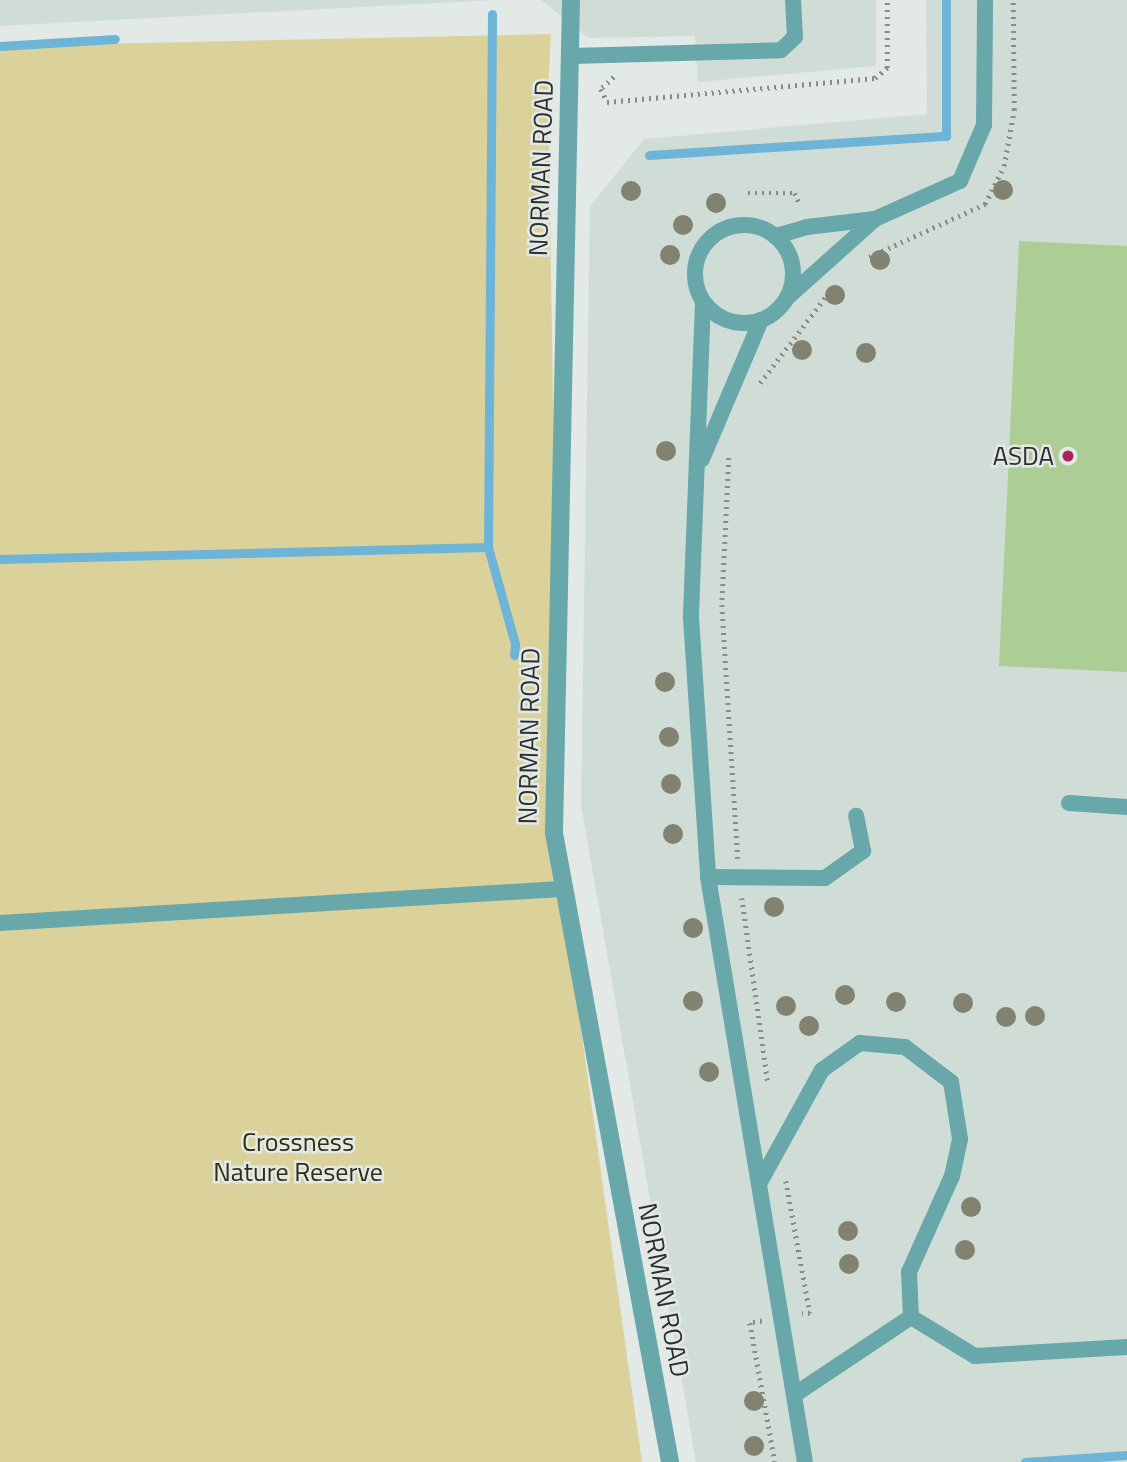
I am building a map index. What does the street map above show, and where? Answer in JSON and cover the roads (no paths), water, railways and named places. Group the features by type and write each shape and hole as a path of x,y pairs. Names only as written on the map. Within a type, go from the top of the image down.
{"street":[{"name":"NORMAN ROAD","path":"570,0 572,56 565,116 554,833 561,889 670,1462"}],"lane":[{"path":"572,56 781,50 795,37 793,0"},
{"path":"776,236 807,227 875,219 960,181 984,125 985,0"},
{"path":"698,471 761,320 875,219"},
{"path":"789,296 794,279 790,254 776,236 757,225 734,225 712,236 695,267 703,302 691,618 708,877 805,1462"},
{"path":"703,302 734,322 761,320"},
{"path":"1069,803 1127,807"},
{"path":"708,877 825,878 863,850 856,816"},
{"path":"0,923 561,889"},
{"path":"759,1184 822,1070 860,1043 905,1047 951,1082 960,1139 952,1175 909,1272 911,1317"},
{"path":"911,1317 975,1356 1127,1347"},
{"path":"794,1395 911,1317"}],"waterway":[{"path":"649,155 946,136 946,0"},
{"path":"492,14 488,547 515,644 514,655"},
{"path":"0,46 115,39"},
{"path":"0,559 488,547"},
{"path":"1025,1462 1127,1455"}],"place":[{"name":"ASDA","path":"1068,456"}],"park label":[{"name":"Crossness Nature Reserve","path":"298,1157"}]}
